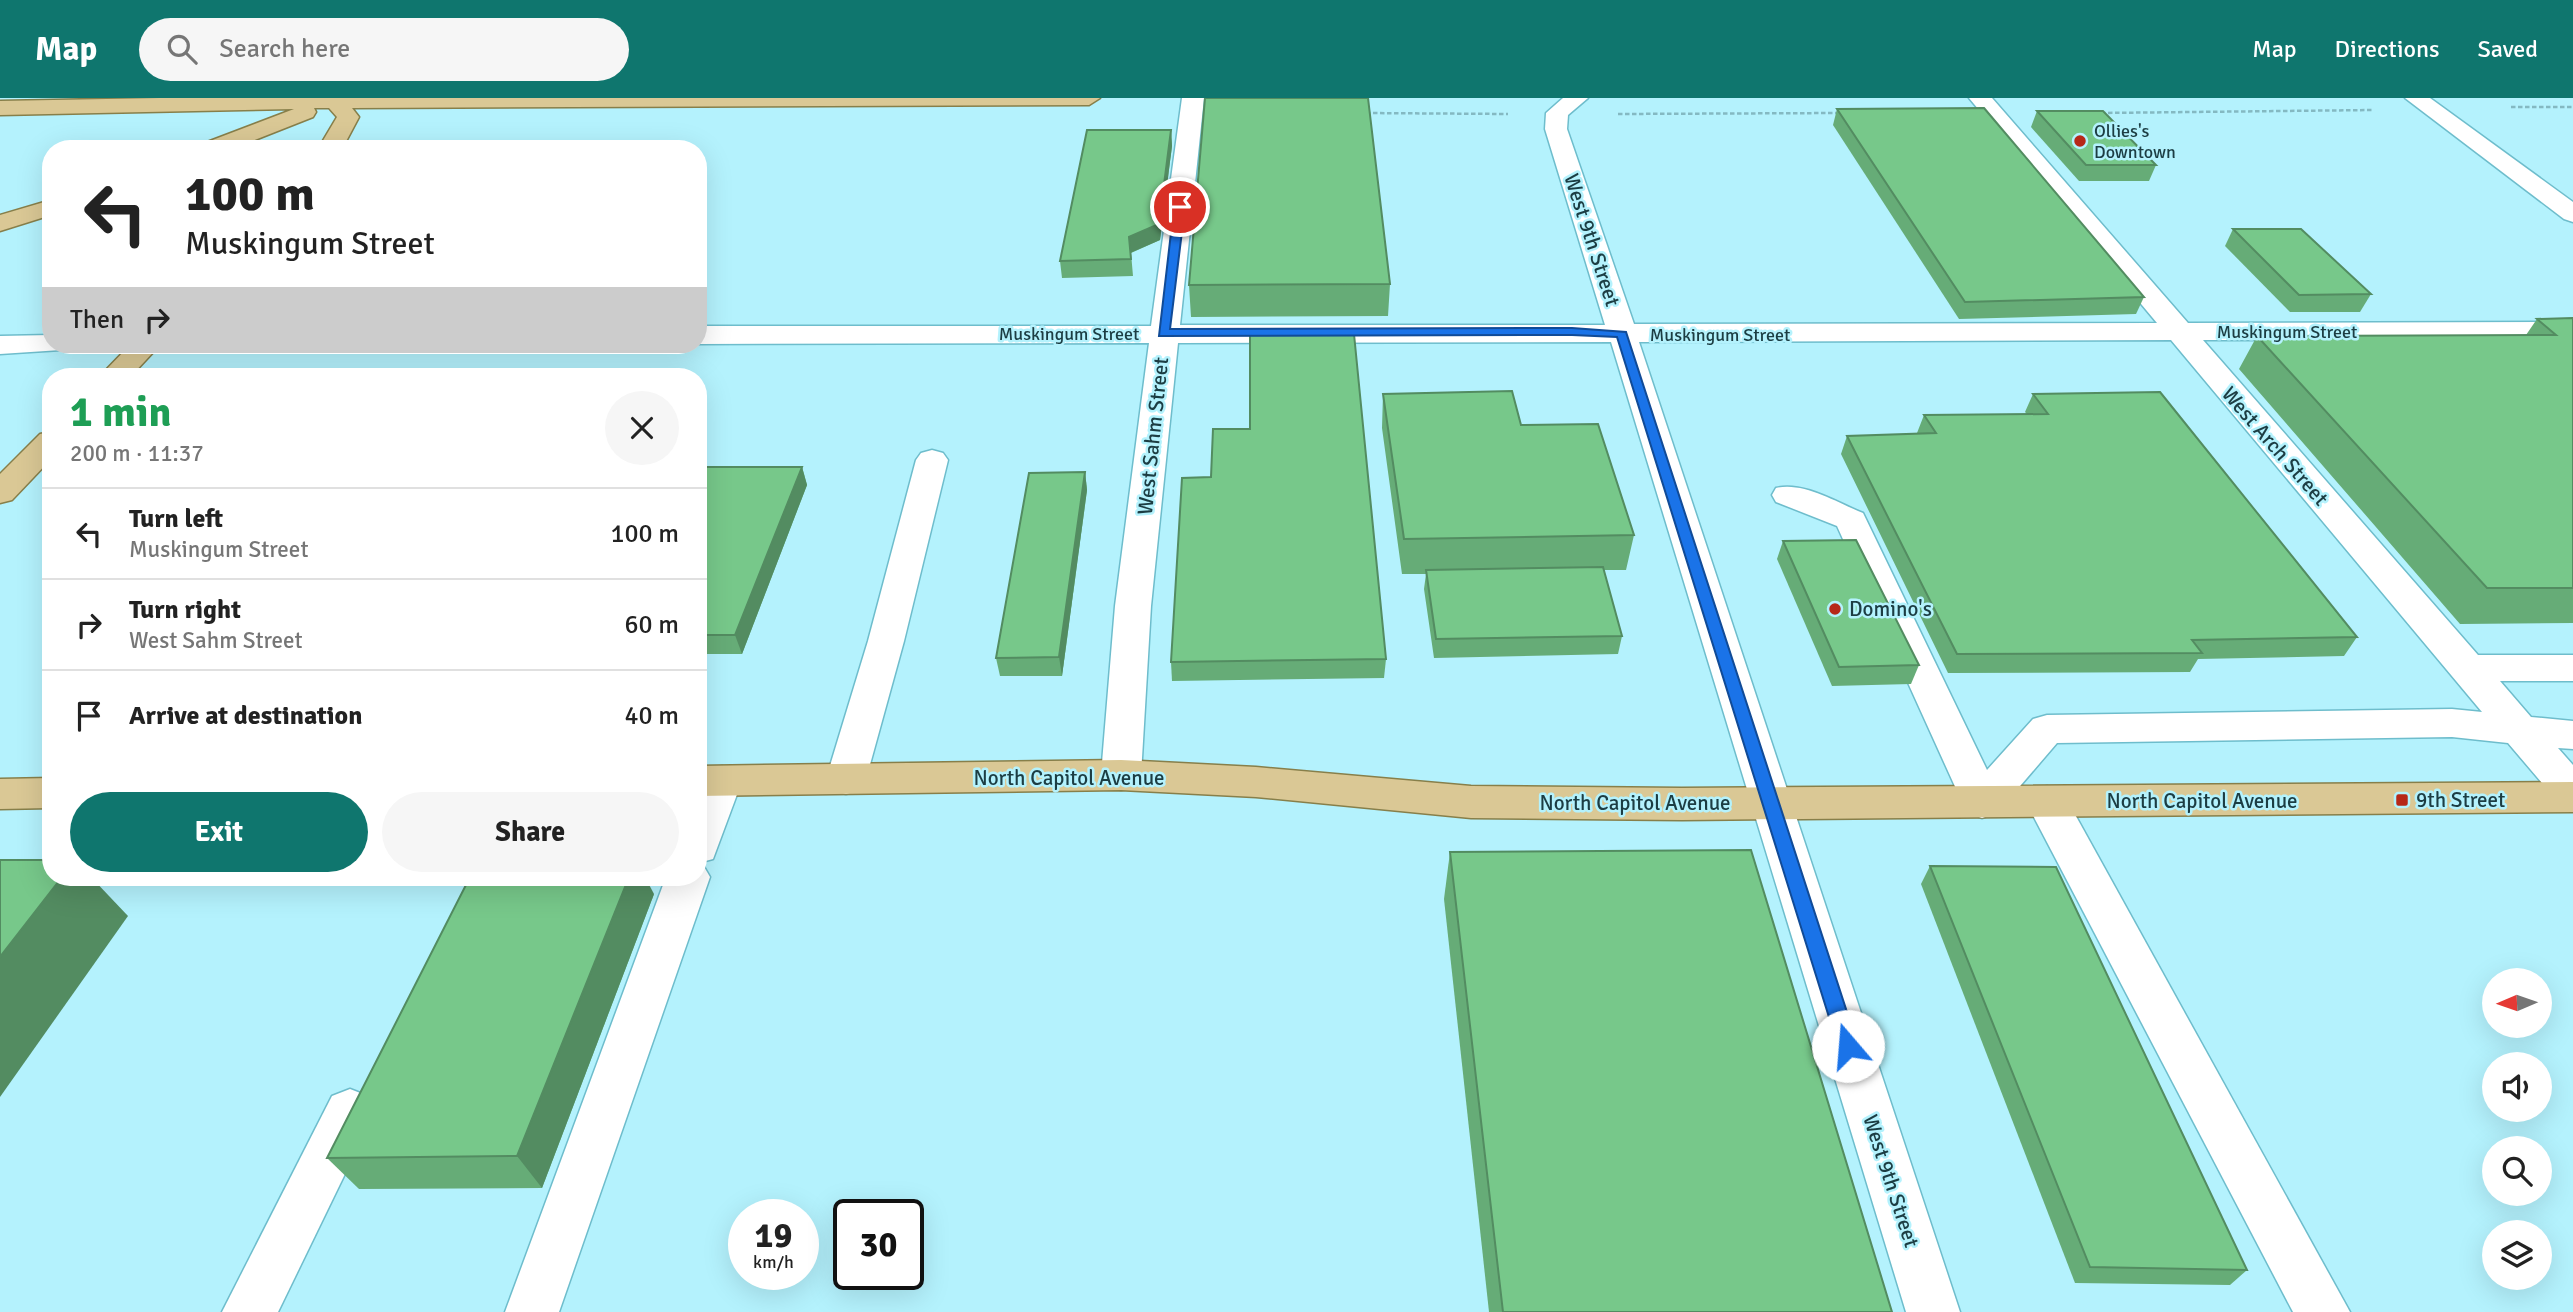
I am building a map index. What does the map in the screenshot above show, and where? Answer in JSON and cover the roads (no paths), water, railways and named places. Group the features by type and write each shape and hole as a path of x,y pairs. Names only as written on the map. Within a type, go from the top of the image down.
{"main road":[{"path":"0,108 337,99 1089,98"},
{"path":"232,140 337,99"},
{"path":"335,140 348,117 337,99"},
{"path":"0,223 42,210"},
{"path":"123,368 137,354"},
{"path":"0,492 42,450"},
{"name":"North Capitol Avenue","path":"710,781 1121,775 1256,782 1471,803 2047,802 2573,795"},
{"path":"0,794 42,793"}],"street":[{"name":"West Sahm Street","path":"1121,775 1125,706 1164,333 1193,98"},
{"name":"West Arch Street","path":"1980,98 2177,333 2467,668 2573,795"},
{"path":"2422,103 2573,214"},
{"name":"West 9th Street","path":"1566,106 1556,129 1933,1312"},
{"name":"Muskingum Street","path":"707,335 1572,331 1622,334 2573,331"},
{"path":"0,345 42,344"},
{"path":"846,779 886,641 932,460"},
{"path":"1788,495 1851,520 1982,802 2047,729 2452,723 2573,735"},
{"path":"2467,668 2573,668"},
{"path":"2047,802 2323,1312"},
{"path":"531,1312 685,886"},
{"path":"249,1312 368,1077"}],"place":[{"name":"Ollies's Downtown","path":"2080,141"},
{"name":"Domino's","path":"1835,609"},
{"name":"9th Street","path":"2402,800"}]}
